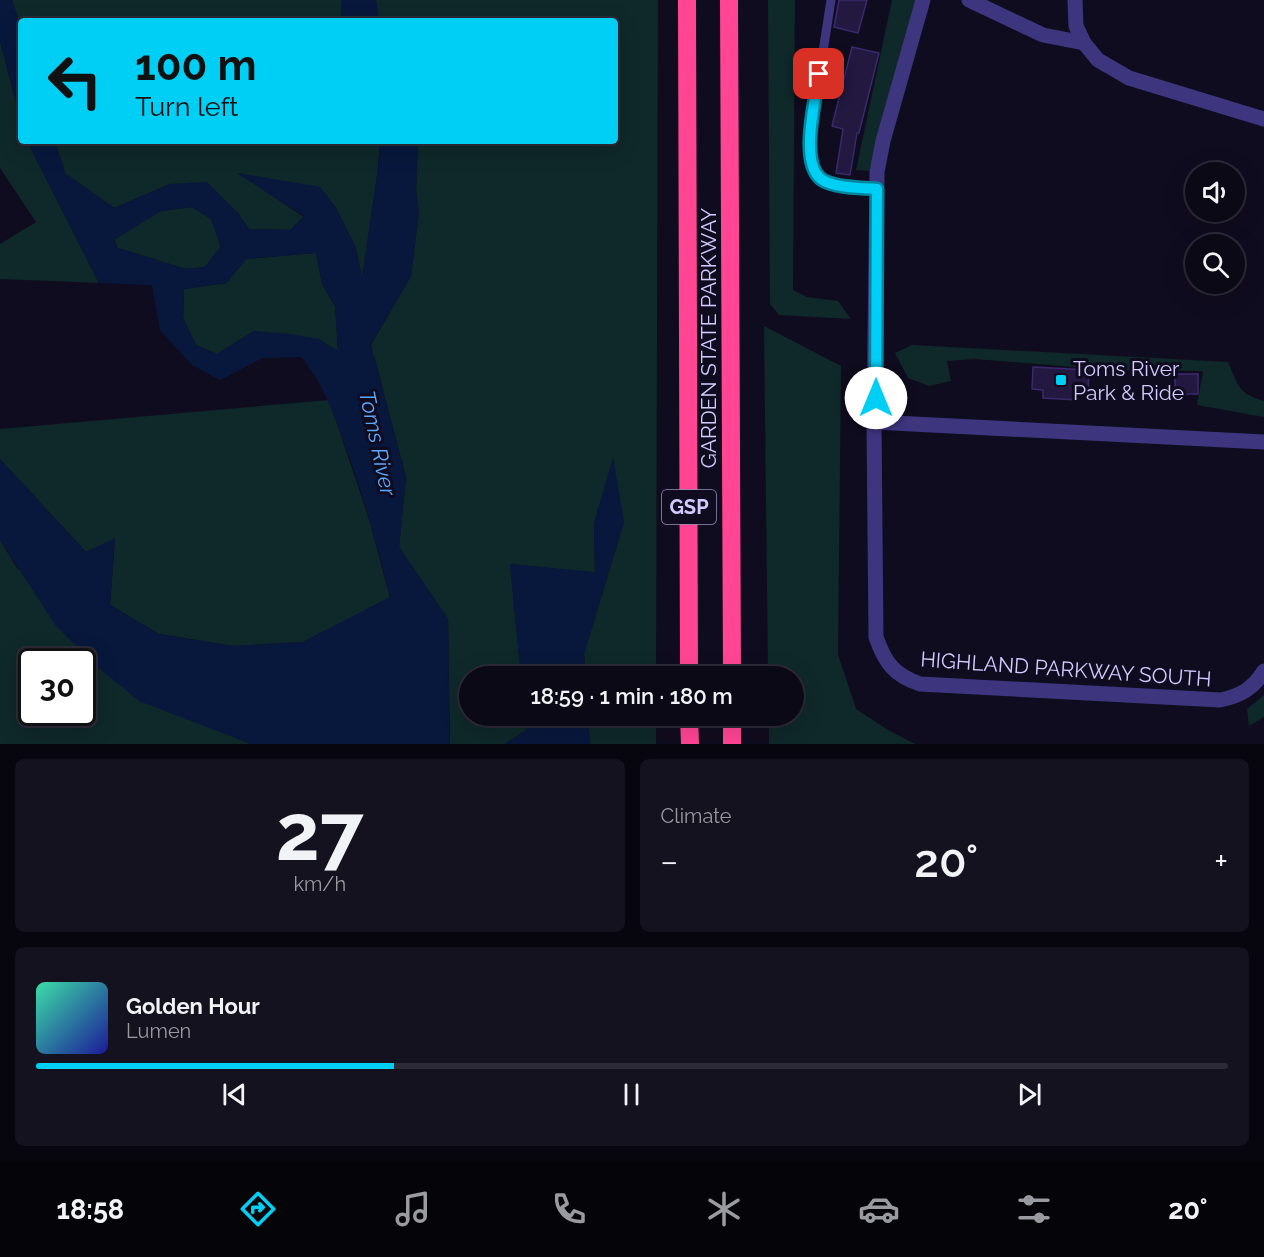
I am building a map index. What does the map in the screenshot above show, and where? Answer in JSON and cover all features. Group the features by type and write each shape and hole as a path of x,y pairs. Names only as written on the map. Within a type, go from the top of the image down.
{"highway":[{"name":"GARDEN STATE PARKWAY","path":"687,0 689,666"},
{"name":"GARDEN STATE PARKWAY","path":"729,0 732,666"},
{"path":"689,726 690,744"},
{"path":"732,726 732,744"}],"street":[{"name":"HIGHLAND PARKWAY SOUTH","path":"923,0 883,141 877,172 874,422 876,637 887,663 898,675 920,684 1220,700 1246,692 1264,671"},
{"path":"969,0 1043,35 1084,43"},
{"path":"1075,0 1076,26 1084,43 1098,60 1129,78 1264,119"},
{"path":"874,422 1264,442"}],"lane":[{"path":"831,0 814,110 810,153 816,174 823,181 877,189"}],"green space":[{"path":"12,0 342,0 341,18 18,19"},
{"path":"376,0 658,0 656,666 585,666 584,654 624,522 594,523 595,573 510,564 520,666 459,666 459,726 526,726 526,730 505,744 450,744 448,619 399,547 406,477 371,345 411,276 419,212 416,190 418,144 618,144 618,18 379,18"},
{"path":"768,0 795,0 793,290 807,297 838,301 851,319 779,315 770,304"},
{"path":"892,0 917,0 870,171 856,170"},
{"path":"0,41 18,110 18,144 29,144 99,283 0,279 0,244 36,222 0,168"},
{"path":"56,144 380,144 362,280 356,248 335,206 238,173 304,217 290,230 249,229 237,212 170,184 114,208 65,173"},
{"path":"192,207 211,219 221,247 205,267 186,269 118,248 114,239 161,211"},
{"path":"316,253 322,284 335,306 338,351 254,331 217,354 196,345 183,318 184,289 226,283 246,259"},
{"path":"764,326 841,366 838,655 856,709 915,744 769,744 769,726 804,726 804,666 768,666"},
{"path":"912,345 1228,362 1240,388 1249,395 1264,401 1264,417 1197,405 1203,371 1110,370 975,359 947,361 951,381 929,386 908,378 895,353"},
{"path":"329,400 369,519 390,598 303,642 233,646 159,634 110,605 115,539 86,552 0,459 0,429"},
{"path":"0,540 17,568 242,740 251,744 0,744"},
{"path":"1264,695 1264,717 1249,726 1247,709"},
{"path":"589,726 656,726 656,744 590,744"}],"water":[{"path":"0,0 12,0 18,19 18,110 0,41"},
{"path":"342,0 376,0 379,18 341,18"},
{"name":"Toms River","path":"29,144 56,144 65,173 114,208 170,184 207,182 237,212 249,229 290,230 304,216 237,173 320,187 335,206 356,248 362,277 380,144 418,144 416,190 419,212 411,276 371,345 406,477 399,547 448,619 450,744 251,744 139,701 96,666 96,648 78,648 56,626 0,540 0,459 86,552 115,538 110,605 159,634 233,646 303,642 390,597 375,539 336,420 321,387 301,357 263,358 220,380 192,365 160,330 152,285 99,283","holes":["192,207 211,219 221,246 205,267 186,269 118,248 114,240 161,211","316,253 322,284 335,306 338,351 319,339 254,331 217,354 196,345 183,318 184,289 227,283 246,259"]},
{"path":"613,457 624,522 584,654 585,666 520,666 510,564 595,572 594,523"},
{"path":"526,726 589,726 590,744 505,744 526,730"}],"building":[{"path":"839,0 867,0 858,33 834,27"},
{"path":"852,47 879,53 859,133 857,133 850,175 836,173 843,129 832,126"},
{"name":"Toms River Park & Ride","path":"1033,367 1089,370 1088,392 1077,391 1077,400 1043,398 1043,390 1032,389"},
{"path":"1175,374 1198,374 1198,394 1175,394"}],"place":[{"name":"Toms River Park & Ride","path":"1061,380"}],"route":[{"path":"819,74 810,153 816,174 823,181 849,187 877,189 876,398"}]}
